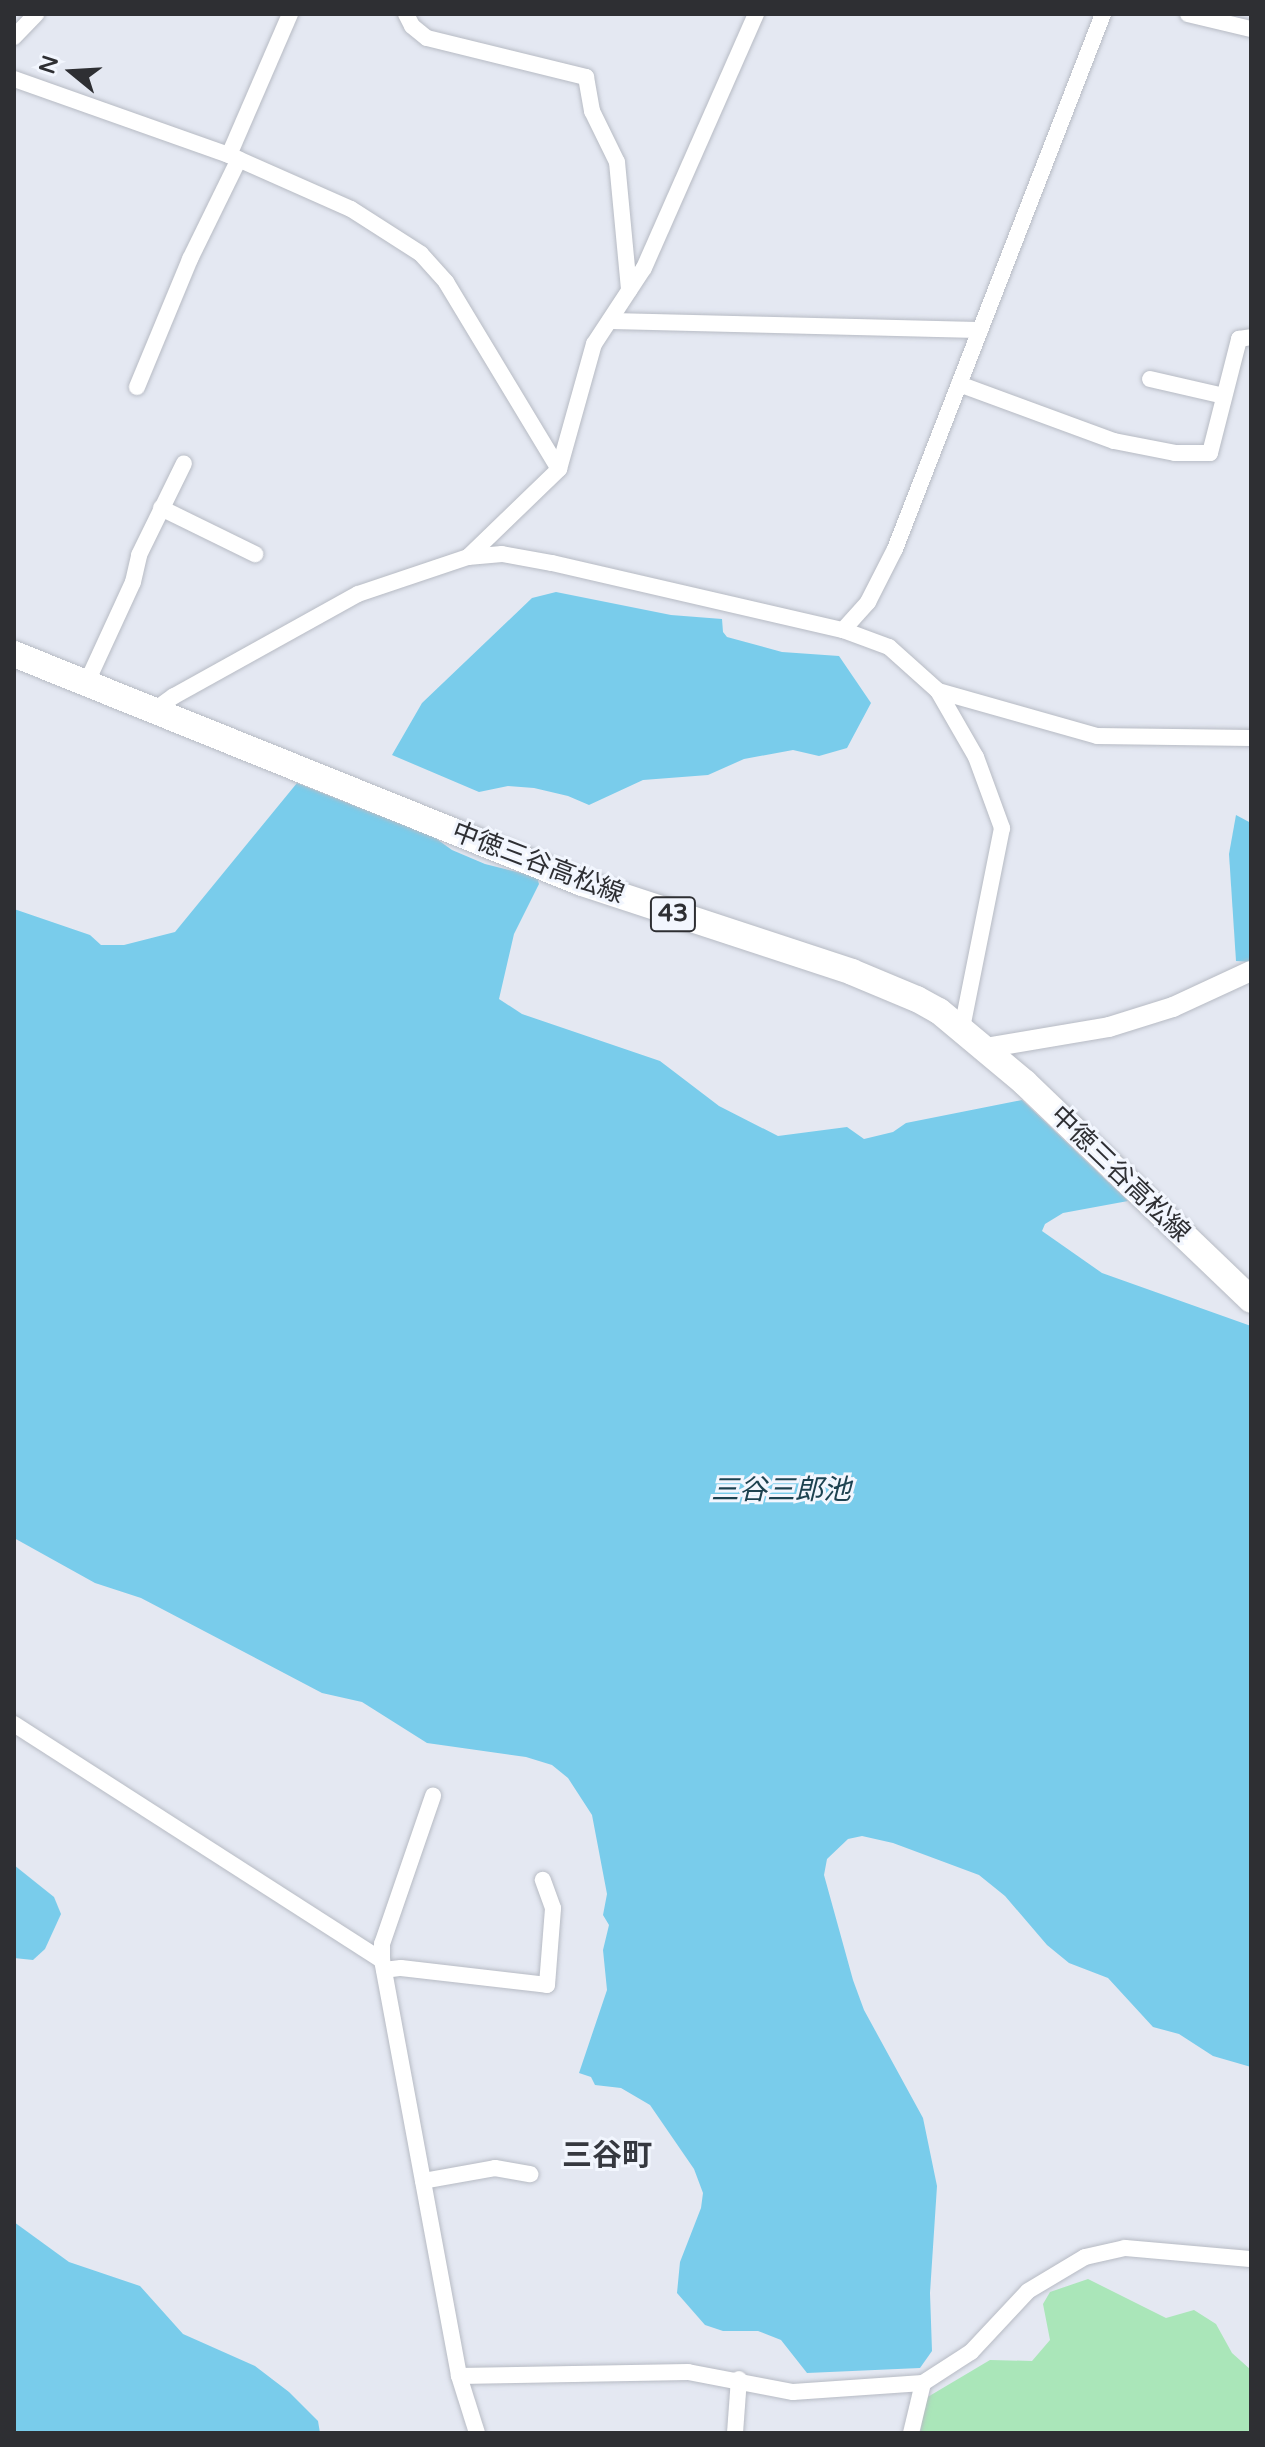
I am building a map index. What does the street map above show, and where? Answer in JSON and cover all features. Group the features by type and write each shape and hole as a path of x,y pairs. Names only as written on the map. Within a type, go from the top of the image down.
{"main road":[{"name":"中徳三谷高松線","path":"14,654 582,883 889,986 939,1011 985,1048 1251,1300"}],"street":[{"path":"14,37 36,14"},
{"path":"137,387 234,157 290,14"},
{"path":"406,14 412,26 427,38 586,77 592,111 617,162 629,290"},
{"path":"468,557 559,469 594,344 644,268 756,14"},
{"path":"843,630 868,602 895,549 1103,14"},
{"path":"1188,14 1251,29"},
{"path":"14,79 234,157 351,209 421,254 446,282 559,469"},
{"path":"610,321 980,330"},
{"path":"959,384 1114,441 1175,453 1210,453 1239,339 1251,337"},
{"path":"1150,379 1224,396"},
{"path":"87,682 133,582 139,555 184,463"},
{"path":"161,508 255,554"},
{"path":"156,709 358,594 468,557 502,554 843,630 889,647 938,691 976,757 1002,828 962,1029"},
{"path":"938,691 1097,736 1251,738"},
{"path":"985,1048 1109,1027 1173,1007 1251,971"},
{"path":"14,1724 383,1965 547,1985 553,1908 543,1880"},
{"path":"433,1796 382,1944 383,1965 459,2376 477,2433"},
{"path":"423,2181 495,2168 530,2174"},
{"path":"459,2376 688,2372 739,2379 793,2392 923,2383 971,2352 1028,2291 1085,2257 1125,2248 1251,2259"},
{"path":"735,2433 739,2379"},
{"path":"911,2433 923,2383"}],"green space":[{"path":"1088,2279 1166,2318 1194,2310 1216,2324 1232,2353 1251,2370 1251,2433 920,2433 926,2398 990,2360 1032,2361 1050,2340 1043,2304 1050,2292"}],"water":[{"path":"556,592 671,615 722,619 723,632 727,637 782,652 839,656 871,703 847,748 819,756 793,750 744,759 708,775 643,780 589,805 534,788 508,786 479,792 392,755 422,703 532,598"},
{"name":"三谷三郎池","path":"297,783 434,837 452,850 485,864 537,877 539,884 514,934 499,999 522,1014 660,1061 719,1106 778,1136 847,1127 864,1139 893,1132 906,1123 1022,1100 1128,1201 1063,1213 1045,1224 1042,1231 1102,1273 1251,1326 1251,2067 1213,2056 1179,2034 1153,2027 1108,1978 1069,1963 1047,1945 1005,1896 979,1875 893,1843 862,1836 848,1839 827,1859 824,1875 853,1980 864,2010 923,2118 937,2186 930,2293 932,2351 920,2368 807,2373 781,2340 758,2331 723,2331 705,2325 677,2293 680,2262 701,2208 703,2193 694,2169 650,2105 621,2088 595,2085 591,2077 579,2073 607,1990 603,1950 609,1925 603,1915 607,1894 592,1815 568,1778 552,1765 526,1757 427,1743 362,1702 322,1693 141,1598 95,1583 14,1538 14,909 90,935 101,945 124,945 175,932"},
{"path":"1236,815 1251,823 1251,962 1236,961 1229,854"},
{"path":"14,1865 54,1897 61,1914 45,1949 33,1960 14,1958"},
{"path":"14,2222 69,2262 140,2286 183,2334 255,2366 289,2392 318,2421 320,2433 14,2433"}],"district":[{"name":"三谷町","path":"607,2156"}]}
